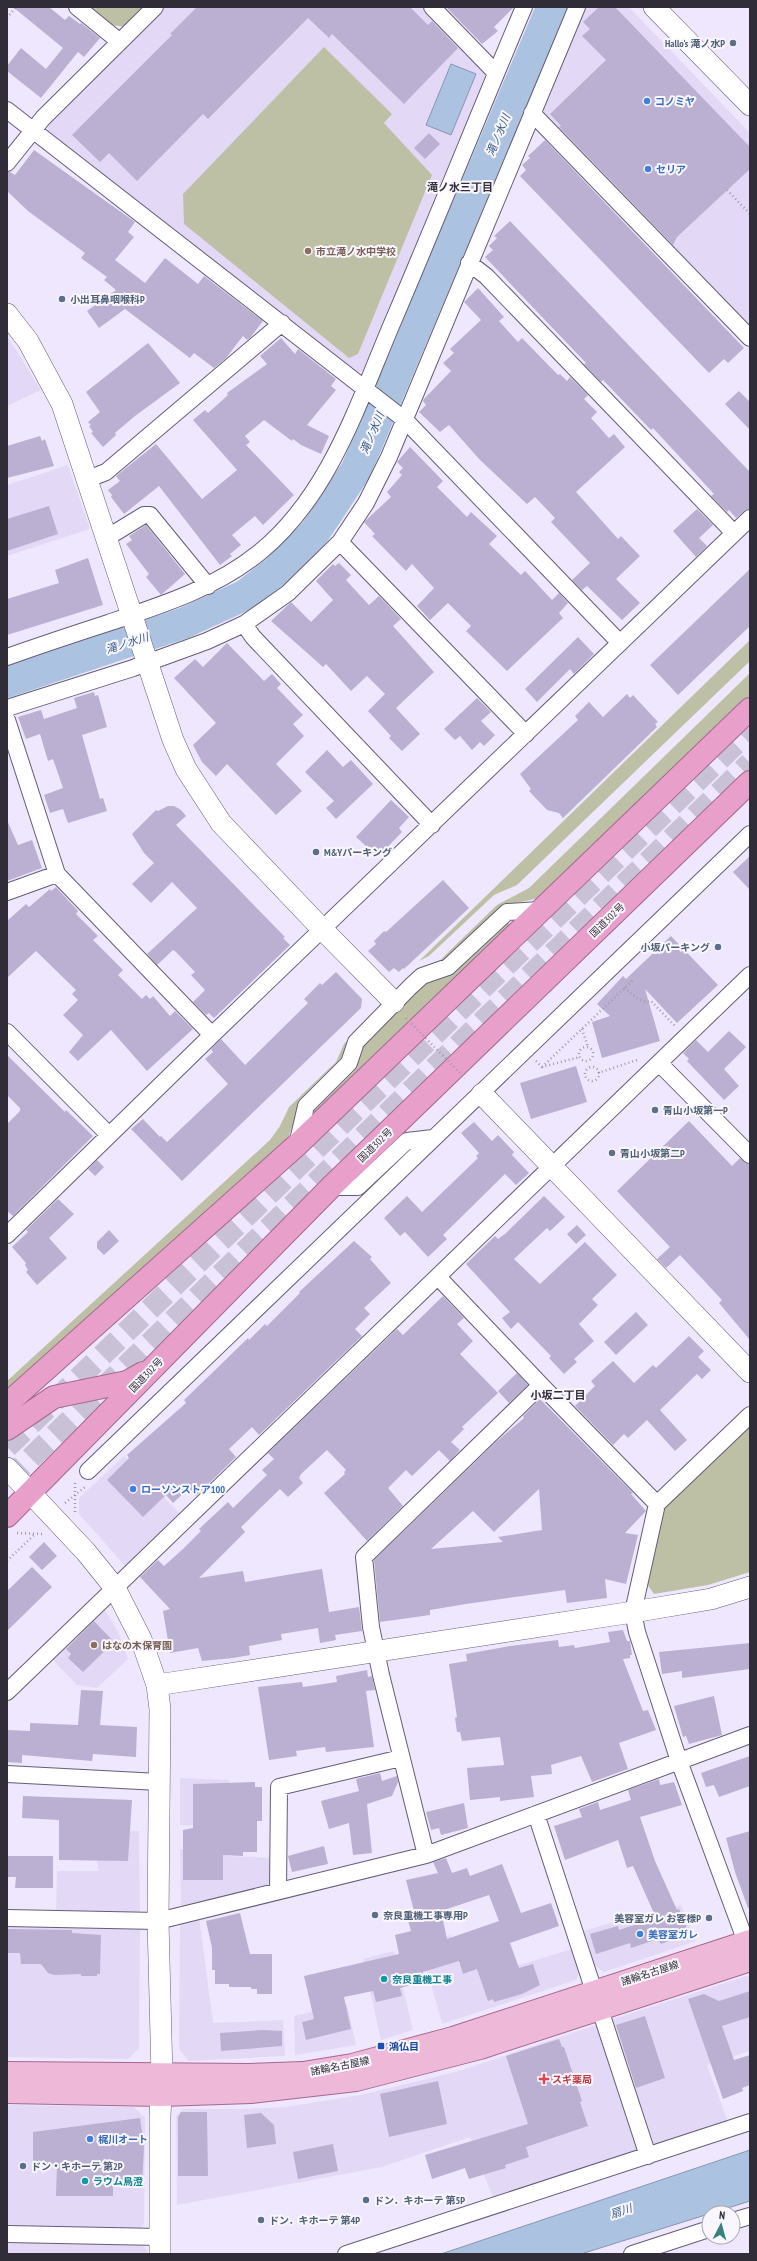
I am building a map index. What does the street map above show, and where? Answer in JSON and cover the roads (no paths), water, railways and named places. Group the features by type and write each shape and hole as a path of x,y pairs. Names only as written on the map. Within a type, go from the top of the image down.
{"highway":[{"path":"7,1404 297,1145 750,709"},
{"name":"国道302号","path":"7,1516 331,1187 750,782"},
{"path":"7,1430 54,1397 127,1382 154,1367"},
{"path":"7,1497 32,1492"}],"main road":[{"name":"諸輪名古屋線","path":"7,2073 251,2092 356,2080 480,2048 597,1999 749,1948"},
{"name":"諸輪名古屋線","path":"7,2092 162,2085"}],"street":[{"path":"77,7 120,42"},
{"path":"7,163 34,130 155,7"},
{"path":"432,7 496,73"},
{"path":"7,708 140,638 208,586 260,551 313,495 335,455 364,388 443,204 524,7"},
{"path":"7,657 140,638 207,641 244,624 288,593 340,542 366,503 405,420 469,263 577,7"},
{"path":"654,7 750,105"},
{"path":"7,110 405,420 620,643"},
{"path":"532,113 750,338"},
{"path":"469,263 486,276 734,533"},
{"path":"7,314 28,341 43,365 62,404 108,537 173,740 186,769 221,823 400,1010"},
{"path":"88,479 106,472 282,323"},
{"path":"108,537 144,515 150,515 208,586"},
{"path":"7,1235 108,1135 750,518"},
{"path":"340,542 526,734"},
{"path":"244,624 258,643 432,825"},
{"path":"7,720 57,874 212,1035"},
{"path":"88,1471 433,1138 482,1094 750,834"},
{"path":"7,892 57,874"},
{"path":"297,1145 306,1106 348,1063 356,1042 400,1010 422,976 448,967 507,912 540,910"},
{"path":"7,1692 438,1278 750,975"},
{"path":"7,1032 108,1135"},
{"path":"659,1063 750,1155"},
{"path":"482,1094 750,1372"},
{"path":"331,1187 358,1187 406,1142 433,1138"},
{"path":"438,1278 540,1385 657,1504"},
{"path":"426,1855 376,1652 364,1557 540,1385"},
{"path":"749,1948 679,1761 637,1632 633,1612 657,1504 750,1416"},
{"path":"7,1468 32,1492 115,1588 141,1639 157,1685 160,1709 158,1921 162,2085 160,2245 7,2234"},
{"path":"157,1685 633,1612 711,1599 750,1587"},
{"path":"7,1918 158,1921 426,1855 750,1735"},
{"path":"278,1891 279,1787 401,1758"},
{"path":"7,1774 159,1782"},
{"path":"536,1814 648,2156"},
{"path":"346,2254 750,2122"},
{"path":"632,2254 701,2232"}],"water":[{"path":"451,64 476,74 451,135 426,125"},
{"name":"扇川","path":"750,2150 750,2201 737,2205 701,2205 701,2216 581,2254 441,2254"}],"waterway":[{"name":"滝ノ水川","path":"7,682 184,623 245,595 275,572 315,532 356,470 552,7"}],"tunnel":[{"path":"7,1447 750,730"},
{"path":"7,1481 750,763"}],"place":[{"name":"Hallo's 滝ノ水P","path":"733,43"},
{"name":"コノミヤ","path":"647,101"},
{"name":"セリア","path":"648,169"},
{"name":"市立滝ノ水中学校","path":"308,251"},
{"name":"小出耳鼻咽喉科P","path":"62,299"},
{"name":"M&Yパーキング","path":"316,852"},
{"name":"小坂パーキング","path":"718,947"},
{"name":"青山小坂第一P","path":"655,1110"},
{"name":"青山小坂第二P","path":"612,1153"},
{"name":"ローソンストア100","path":"133,1489"},
{"name":"はなの木保育園","path":"94,1645"},
{"name":"奈良重機工事専用P","path":"375,1915"},
{"name":"美容室ガレ お客様P","path":"709,1918"},
{"name":"美容室ガレ","path":"640,1934"},
{"name":"奈良重機工事","path":"384,1979"},
{"name":"鴻仏目","path":"381,2046"},
{"name":"スギ薬局","path":"544,2079"},
{"name":"梶川オート","path":"90,2139"},
{"name":"ドン・キホーテ 第2P","path":"23,2166"},
{"name":"ラウム鳥澄","path":"85,2181"},
{"name":"ドン．キホーテ 第5P","path":"366,2200"},
{"name":"ドン．キホーテ 第4P","path":"261,2220"}],"district":[{"name":"滝ノ水三丁目","path":"460,187"},
{"name":"小坂二丁目","path":"558,1395"}]}
